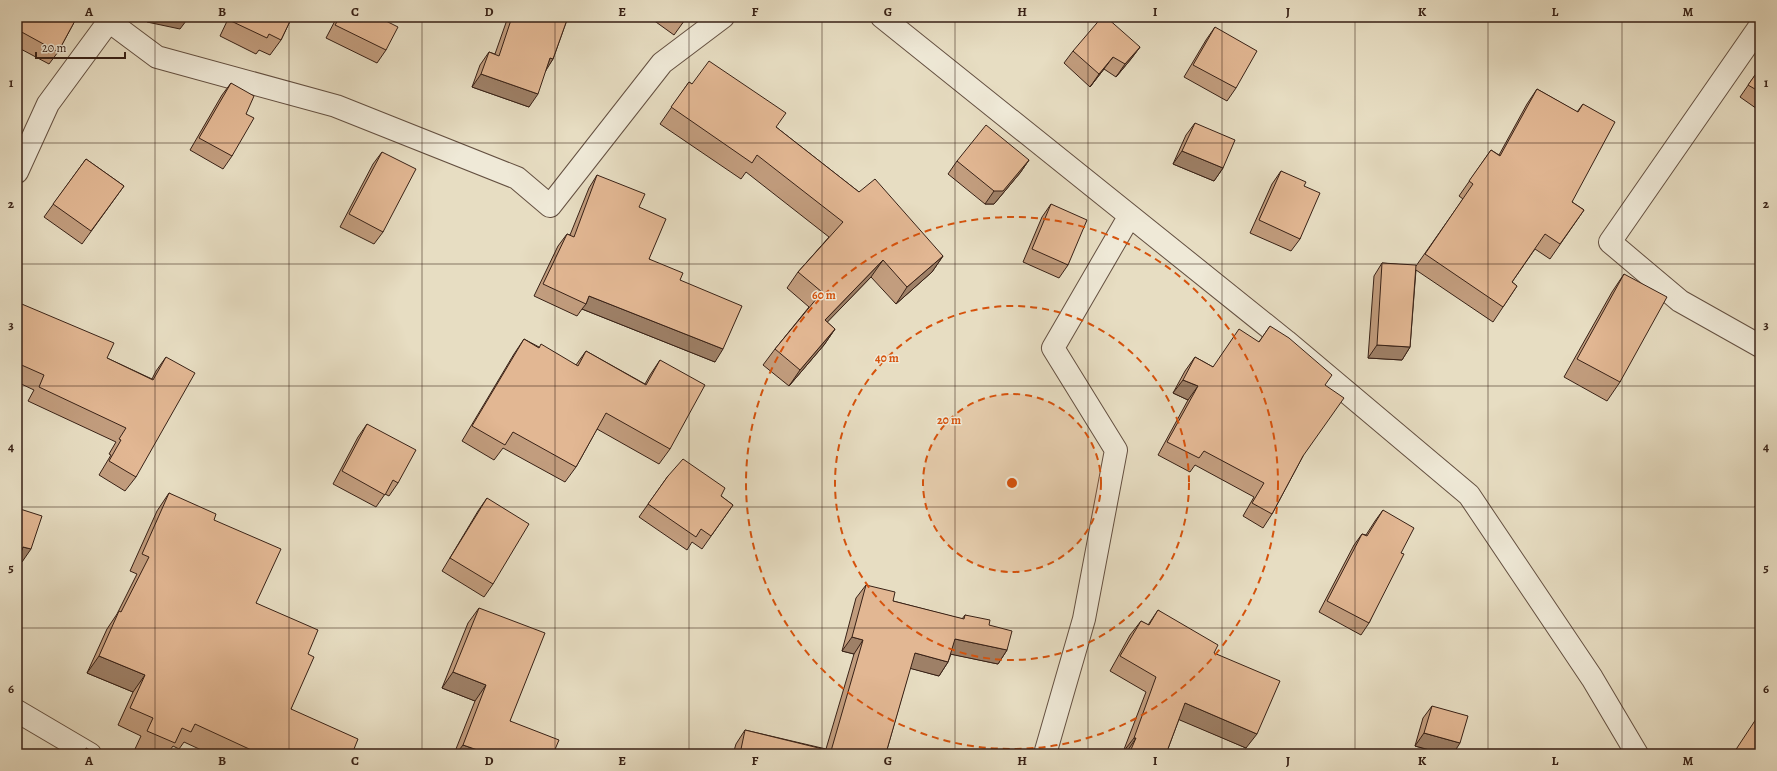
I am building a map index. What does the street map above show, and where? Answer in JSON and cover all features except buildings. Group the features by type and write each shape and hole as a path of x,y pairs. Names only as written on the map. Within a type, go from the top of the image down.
{"street":[{"path":"17,172 48,104 111,20 157,57 336,106 517,178 550,206 662,63 724,17"},
{"path":"882,17 1129,217 1286,341 1469,495 1592,678 1638,754"},
{"path":"1760,26 1610,242 1680,301 1760,346"},
{"path":"1045,754 1084,618 1116,450 1054,348 1129,217"},
{"path":"17,710 90,754"}]}
